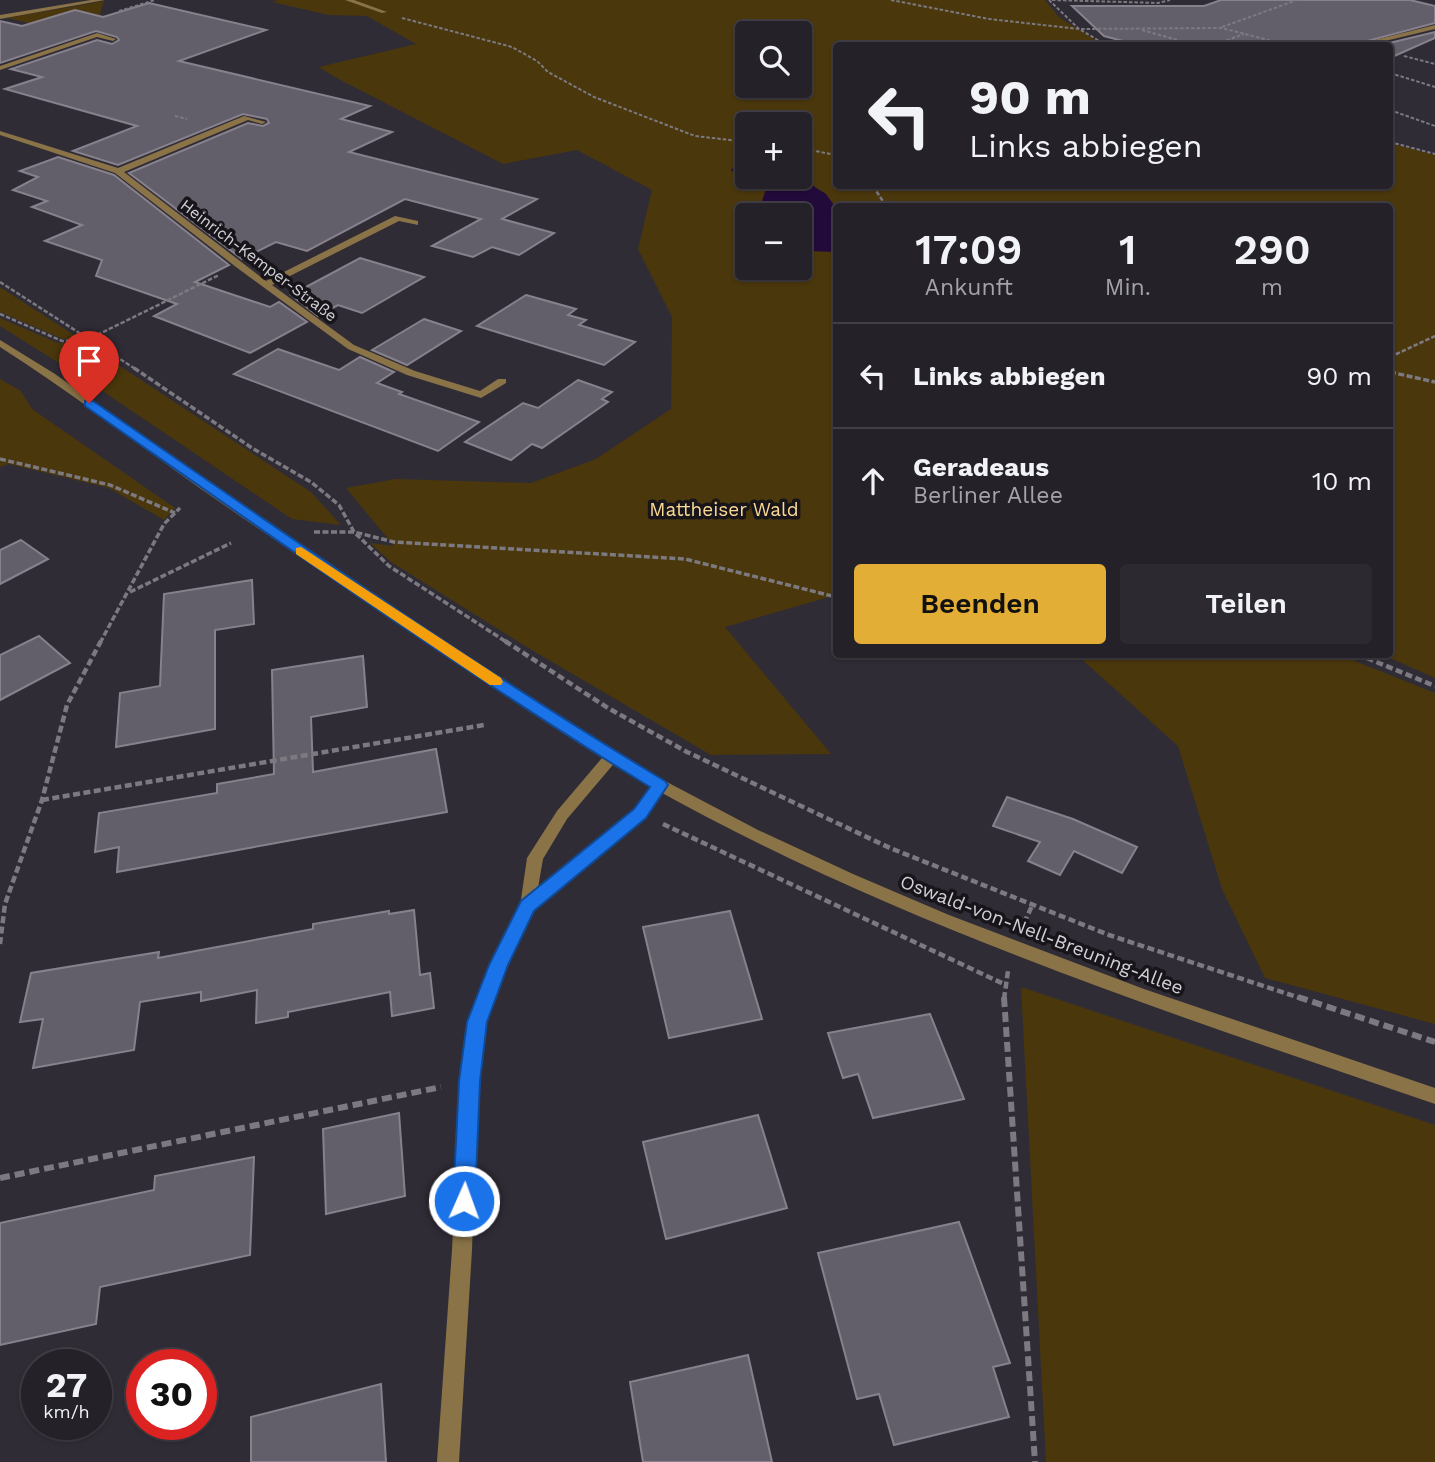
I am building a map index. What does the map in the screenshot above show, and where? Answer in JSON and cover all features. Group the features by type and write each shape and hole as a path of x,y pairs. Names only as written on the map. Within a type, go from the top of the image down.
{"street":[{"path":"0,17 102,0"},
{"path":"348,0 384,12"},
{"path":"1371,42 1435,27"},
{"path":"0,68 97,35 113,39"},
{"path":"118,170 247,118 262,122"},
{"name":"Heinrich-Kemper-Straße","path":"0,134 118,170 239,265 351,346 411,373 481,395 502,381"},
{"path":"268,284 398,218 415,223"},
{"name":"Oswald-von-Nell-Breuning-Allee","path":"0,343 49,374 282,538 563,726 660,785 871,891 1012,949 1435,1096"},
{"path":"448,1462 462,1250 469,1081 477,1022 499,965 528,906 535,858 562,815 612,756"},
{"path":"528,906 640,814 660,785"}],"path":[{"path":"115,12 155,0"},
{"path":"891,0 989,19 1079,29 1222,28 1277,42"},
{"path":"1051,0 1079,29 1101,42"},
{"path":"1051,0 1158,3 1170,0"},
{"path":"1222,28 1297,0"},
{"path":"384,12 512,47 537,61 548,72 594,97 695,136 735,141"},
{"path":"1256,12 1261,13"},
{"path":"1135,28 1184,42"},
{"path":"1221,42 1245,33"},
{"path":"1401,55 1435,64"},
{"path":"1393,74 1435,88"},
{"path":"1393,111 1435,125"},
{"path":"1393,143 1435,154"},
{"path":"812,150 833,154"},
{"path":"0,314 62,341 87,340 239,265"},
{"path":"0,282 202,412 252,448 311,482 339,505 354,532 389,566 608,708 753,785 890,848 1109,935 1435,1042"},
{"path":"1393,356 1435,336"},
{"path":"1393,373 1435,382"},
{"path":"0,459 110,485 175,513"},
{"path":"0,944 5,904 42,800 67,705 164,524 180,508"},
{"path":"282,538 326,531 354,532 394,542 685,559 833,596"},
{"path":"129,592 231,543"},
{"path":"1367,658 1435,686"},
{"path":"42,800 484,725"},
{"path":"640,814 1006,985"},
{"path":"0,910 5,904"},
{"path":"1012,949 1003,1003 1035,1462"},
{"path":"0,1178 469,1081"}],"green space":[{"name":"Mattheiser Wald","path":"1045,0 1060,18 1099,42 833,42 833,189 1393,189 1393,144 1435,155 1435,678 1390,658 1393,658 1393,203 833,203 833,596 725,627 831,754 711,755 535,652 391,562 370,543 394,546 346,488 396,479 531,483 596,459 671,409 672,317 638,249 652,190 577,150 503,164 319,67 416,44 367,16 329,15 272,2"},
{"path":"104,1 94,32 83,30 71,35 80,37 0,63 0,43 46,27 7,18"},
{"path":"0,287 80,339 63,339 0,312"},
{"path":"0,318 58,343 85,343 311,492 341,525 292,519 86,380 0,326"},
{"path":"0,379 21,391 32,409 175,508 164,520 109,488 9,464 0,467"},
{"path":"1080,658 1348,658 1435,693 1435,1024 1265,978 1222,889 1178,746"},
{"path":"1021,987 1435,1125 1435,1462 1046,1462"}],"shaded area":[{"path":"812,185 826,194 833,204 833,252 812,251 812,203 762,201 766,189 812,189"}],"building":[{"path":"1221,0 1410,0 1435,6 1435,23 1364,42 1127,42 1104,36 1072,6 1204,6"},
{"path":"149,3 266,30 179,61 370,106 341,119 392,132 349,152 537,199 502,219 554,233 519,255 492,247 473,257 432,246 481,219 405,199 307,251 276,242 242,259 129,173 248,123 263,126 269,123 267,119 243,114 118,165 73,151 137,126 5,89 42,77 11,69 97,40 112,44 119,40 96,31 0,63 0,21 22,26 75,10 103,17"},
{"path":"1435,32 1435,38 1393,57 1393,42"},
{"path":"58,157 114,175 229,265 195,282 270,307 279,302 307,322 250,353 154,316 177,304 96,276 102,260 45,241 82,225 32,207 47,201 13,190 38,177 20,171"},
{"path":"360,258 424,277 362,313 338,305 318,316 291,295"},
{"path":"526,295 576,309 568,315 586,320 579,325 635,342 604,365 477,326"},
{"path":"424,319 461,331 407,365 372,350"},
{"path":"278,349 339,370 360,357 394,372 377,383 402,392 399,394 479,422 438,451 234,374"},
{"path":"578,380 612,392 602,399 608,402 542,448 532,444 511,460 465,442 523,403 538,408"},
{"path":"21,540 48,559 0,584 0,550"},
{"path":"252,580 254,624 215,630 215,729 116,747 120,693 160,686 164,594"},
{"path":"39,636 70,663 0,700 0,655"},
{"path":"363,656 367,707 311,717 313,772 436,749 447,812 117,872 119,847 95,852 99,813 217,793 217,784 274,774 272,670"},
{"path":"1007,797 1073,819 1137,847 1122,873 1074,851 1060,875 1028,861 1040,842 993,826"},
{"path":"414,910 420,975 430,973 434,1008 392,1016 390,992 288,1012 288,1017 256,1023 257,990 201,1001 201,992 140,1002 134,1050 33,1068 43,1019 20,1022 31,973 159,952 158,958 313,929 313,924 389,911 389,914"},
{"path":"730,911 762,1019 669,1038 643,927"},
{"path":"930,1014 964,1099 873,1118 858,1074 843,1078 828,1033"},
{"path":"399,1113 405,1196 326,1214 323,1129"},
{"path":"758,1115 787,1208 666,1239 643,1142"},
{"path":"254,1157 250,1255 100,1287 96,1324 0,1345 0,1223 154,1190 155,1176"},
{"path":"959,1222 1010,1363 993,1367 1009,1417 894,1445 879,1394 857,1399 818,1253"},
{"path":"748,1355 772,1462 643,1462 630,1382"},
{"path":"381,1384 386,1462 251,1462 251,1417"}],"slow traffic":[{"path":"301,551 496,682"}],"route":[{"path":"89,403 319,564 563,726 660,785 640,814 528,906 499,965 477,1022 469,1081 464,1201"}]}
